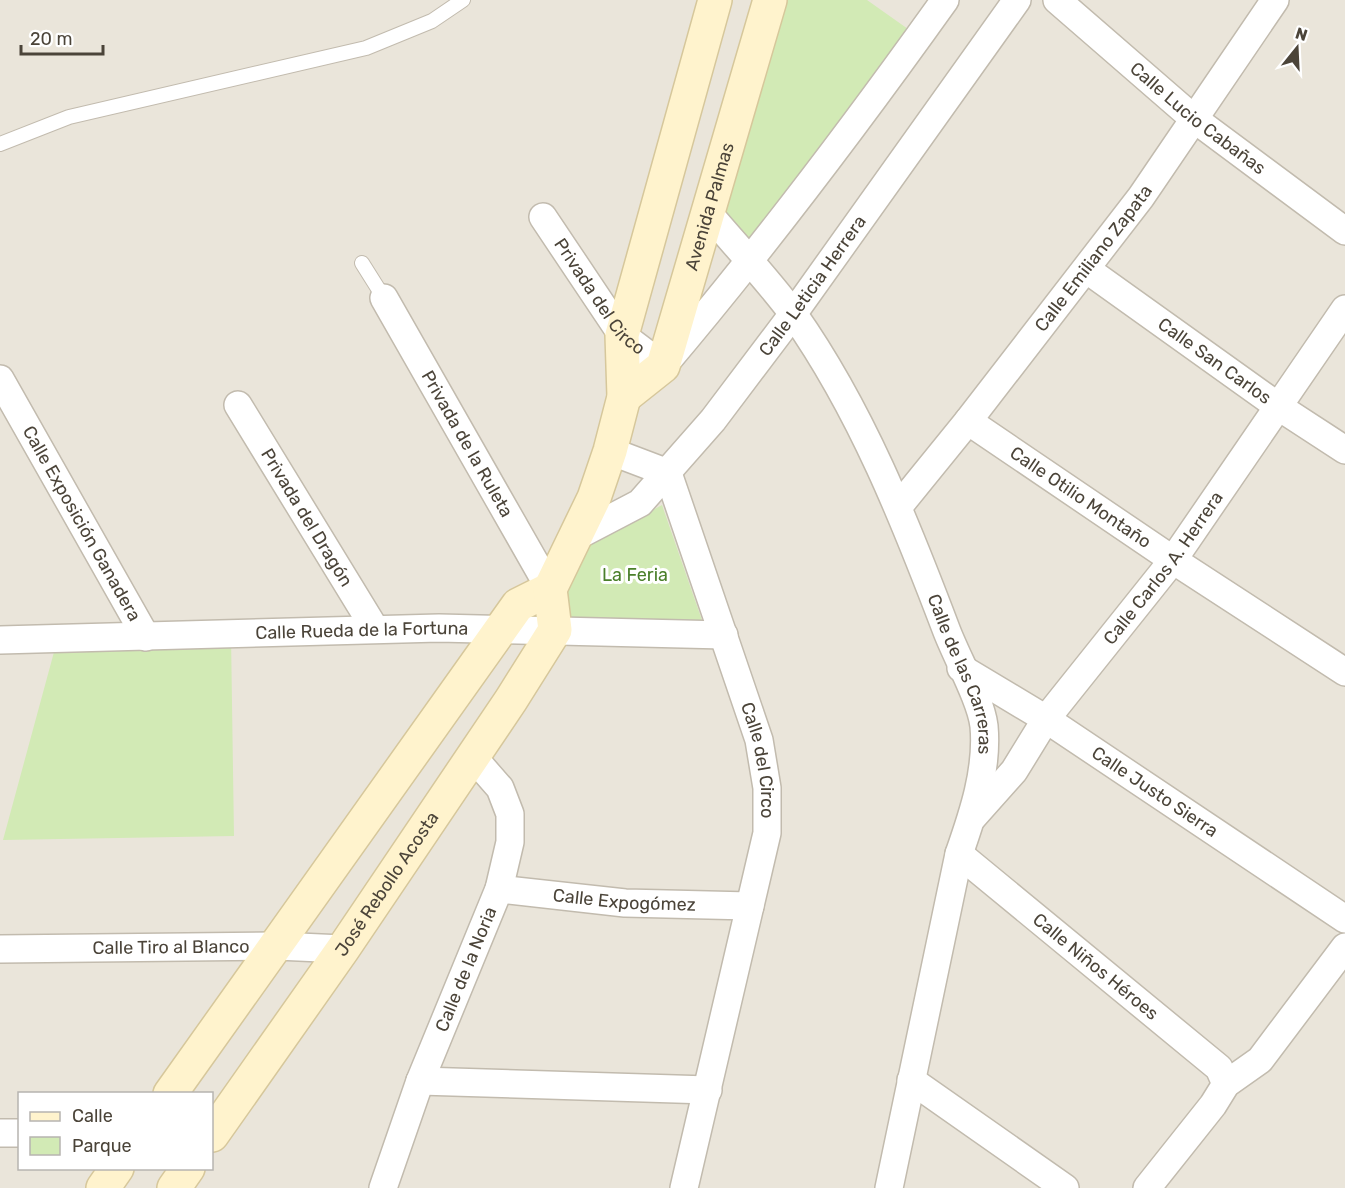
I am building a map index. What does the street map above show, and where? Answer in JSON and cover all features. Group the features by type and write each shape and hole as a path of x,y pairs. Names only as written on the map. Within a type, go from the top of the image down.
{"main road":[{"path":"555,630 550,589 594,498 610,451 624,397 622,334 716,0 767,7"},
{"name":"Avenida Palmas","path":"663,366 709,214 767,7"},
{"path":"624,397 663,366"},
{"path":"171,1092 518,605 550,589"},
{"name":"José Rebollo Acosta","path":"213,1134 343,949 555,630"},
{"path":"103,1188 116,1170"},
{"path":"174,1188 187,1170"}],"street":[{"path":"663,366 750,263 862,117 945,0"},
{"name":"Calle Leticia Herrera","path":"575,537 640,502 713,420 793,314 1017,0"},
{"name":"Calle Lucio Cabañas","path":"1057,0 1193,118 1345,231"},
{"name":"Calle Emiliano Zapata","path":"899,506 968,421 1141,197 1275,0"},
{"name":"Calle de las Carreras","path":"709,214 793,314 830,372 899,506 961,668 982,713 984,764 959,854 889,1188"},
{"name":"Privada del Circo","path":"543,218 622,334 663,366"},
{"name":"Calle San Carlos","path":"1086,268 1279,407 1345,450"},
{"name":"Privada de la Ruleta","path":"384,298 550,589"},
{"name":"Calle Carlos A. Herrera","path":"970,820 1014,771 1046,719 1173,560 1345,309"},
{"name":"Calle Exposición Ganadera","path":"0,379 146,637"},
{"name":"Privada del Dragón","path":"238,405 375,629"},
{"name":"Calle Otilio Montaño","path":"968,421 1173,560 1345,672"},
{"path":"610,451 668,473"},
{"name":"Calle del Circo","path":"668,473 759,740 767,788 767,833 684,1188"},
{"name":"Calle Rueda de la Fortuna","path":"0,640 375,629 503,628 724,635"},
{"name":"Calle Justo Sierra","path":"961,668 1046,719 1345,919"},
{"name":"Calle de la Noria","path":"383,1188 420,1081 499,888 510,842 510,814 500,788 472,756"},
{"name":"Calle Niños Héroes","path":"959,854 1219,1068 1226,1084"},
{"name":"Calle Expogómez","path":"499,888 625,903 750,906"},
{"name":"Calle Tiro al Blanco","path":"0,949 277,946 343,949"},
{"path":"1147,1188 1214,1105 1226,1084 1260,1060 1345,947"},
{"path":"911,1080 1065,1188"},
{"path":"420,1081 708,1090"},
{"path":"0,1134 18,1133"}],"lane":[{"path":"0,144 69,117 366,48 432,21 463,0"},
{"path":"362,263 384,298"}],"shaded area":[{"path":"0,0 1345,0 1345,1188 0,1188"}],"green space":[{"path":"779,0 867,0 908,29 752,242 718,212"},
{"name":"La Feria","path":"662,505 704,626 566,620 565,586 588,545"},
{"path":"231,636 234,836 3,840 57,641"}]}
